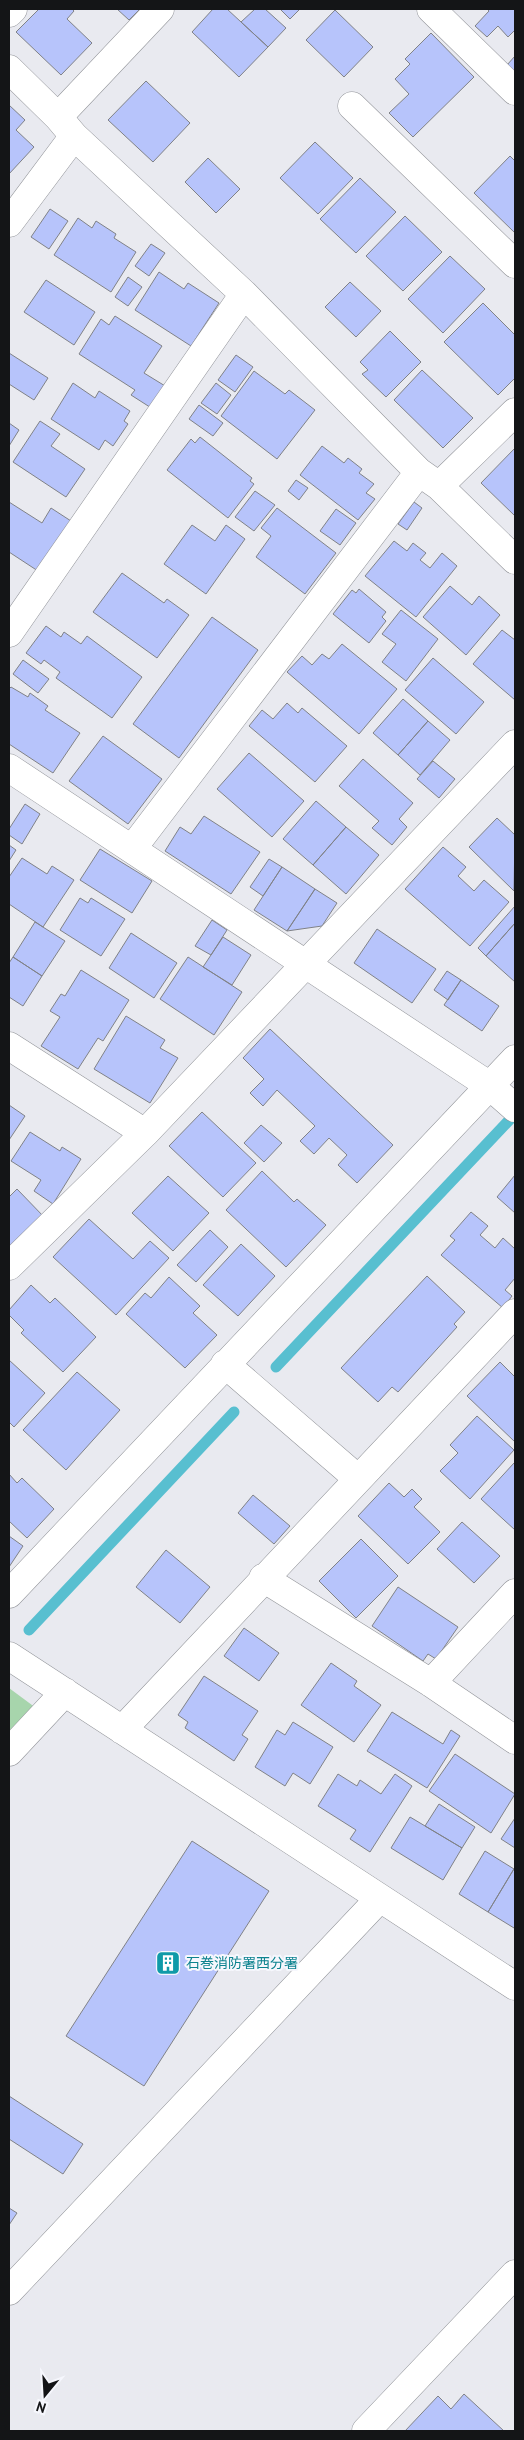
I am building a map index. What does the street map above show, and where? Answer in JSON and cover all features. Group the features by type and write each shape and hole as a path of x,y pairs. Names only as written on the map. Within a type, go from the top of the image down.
{"street":[{"path":"9,13 12,9"},
{"path":"9,223 66,127 160,9"},
{"path":"431,9 515,91"},
{"path":"9,69 66,127 244,294 429,479 515,560"},
{"path":"352,106 515,264"},
{"path":"9,633 244,294"},
{"path":"132,849 429,479 514,416"},
{"path":"9,1266 145,1133 515,744"},
{"path":"9,768 490,1086 515,1108"},
{"path":"9,1046 145,1133"},
{"path":"9,1594 515,1059"},
{"path":"122,1730 357,1478 515,1313"},
{"path":"225,1364 357,1478"},
{"path":"263,1578 430,1683 515,1740"},
{"path":"430,1683 515,1593"},
{"path":"9,1656 515,1986"},
{"path":"9,1752 65,1692"},
{"path":"9,2290 380,1898"},
{"path":"366,2431 515,2274"}],"green space":[{"path":"9,1688 36,1708 9,1736"}],"building":[{"path":"39,9 72,9 74,11 67,19 92,43 61,75 16,32"},
{"path":"117,9 140,9 129,20"},
{"path":"213,9 227,9 268,47 239,77 192,32"},
{"path":"255,9 265,9 286,28 268,47 241,22"},
{"path":"280,9 300,9 290,19"},
{"path":"487,9 515,9 515,30 508,37 498,26 487,37 475,26 489,11"},
{"path":"335,10 373,47 344,77 306,40"},
{"path":"431,33 474,77 413,137 389,113 409,94 395,79 410,64 405,59"},
{"path":"515,56 515,73 507,65"},
{"path":"146,81 190,123 153,162 108,120"},
{"path":"9,105 25,120 16,130 34,147 9,174"},
{"path":"315,142 353,178 318,214 280,178"},
{"path":"510,156 515,161 515,233 474,193"},
{"path":"208,158 240,189 216,213 185,182"},
{"path":"360,178 396,212 356,253 320,219"},
{"path":"50,209 68,221 49,249 31,237"},
{"path":"405,216 442,252 403,291 366,256"},
{"path":"78,218 92,228 96,221 116,234 114,238 136,252 111,292 54,255"},
{"path":"151,244 165,253 149,276 135,266"},
{"path":"450,256 485,289 443,333 408,299"},
{"path":"159,272 184,289 188,283 219,303 191,346 135,310"},
{"path":"128,277 142,287 128,306 115,297"},
{"path":"46,280 95,312 74,345 24,312"},
{"path":"350,282 381,311 356,337 325,307"},
{"path":"483,303 515,335 515,378 498,395 444,342"},
{"path":"115,316 162,346 144,373 170,389 156,411 131,395 135,390 79,354 101,319 109,325"},
{"path":"390,331 421,362 386,397 362,374 368,370 360,362"},
{"path":"9,353 48,378 34,400 9,384"},
{"path":"236,355 253,367 235,392 218,380"},
{"path":"422,370 473,418 443,448 394,400"},
{"path":"254,371 285,394 289,390 315,410 277,459 221,416"},
{"path":"73,383 95,398 99,391 130,411 124,421 128,424 113,446 105,440 99,450 51,419"},
{"path":"216,383 231,395 217,414 201,403"},
{"path":"199,405 223,423 213,436 189,419"},
{"path":"40,421 60,434 51,446 85,469 66,497 13,462"},
{"path":"9,423 19,430 9,446"},
{"path":"200,437 252,478 250,481 254,484 228,518 167,470 191,439 195,443"},
{"path":"322,446 344,463 348,458 362,469 359,473 374,484 366,493 375,499 358,520 300,475"},
{"path":"515,448 515,516 481,483"},
{"path":"296,480 308,488 299,500 288,491"},
{"path":"255,491 275,505 254,531 235,517"},
{"path":"9,502 42,523 51,508 71,521 38,571 9,552"},
{"path":"414,502 422,508 407,530 398,524"},
{"path":"277,508 336,553 305,594 256,557 271,536 261,528"},
{"path":"336,509 356,523 340,545 320,531"},
{"path":"192,525 215,541 226,525 245,539 206,594 164,564"},
{"path":"394,541 407,551 413,543 426,553 420,560 430,568 442,553 457,566 416,617 365,576"},
{"path":"122,573 164,603 167,599 189,615 157,658 93,612"},
{"path":"450,586 472,605 479,596 500,615 466,655 423,617"},
{"path":"359,589 386,612 382,617 386,621 369,643 333,614 352,590 356,593"},
{"path":"401,610 438,639 406,681 382,662 396,644 382,634"},
{"path":"212,617 258,650 179,758 133,724"},
{"path":"46,626 61,637 64,632 81,644 87,636 142,677 112,718 56,678 60,672 44,660 41,664 26,653"},
{"path":"502,630 515,640 515,700 473,664"},
{"path":"342,644 397,689 359,734 287,672 302,656 312,665 322,654 329,659"},
{"path":"433,658 484,702 456,734 405,690"},
{"path":"23,660 49,679 38,693 13,674"},
{"path":"11,687 28,697 30,693 48,706 45,710 80,733 53,773 9,744 9,689"},
{"path":"403,699 428,721 398,755 373,733"},
{"path":"287,703 298,713 302,708 347,746 315,782 249,726 262,710 273,719"},
{"path":"428,721 450,740 420,775 398,755"},
{"path":"103,736 162,779 128,824 69,781"},
{"path":"249,753 304,801 272,837 217,789"},
{"path":"363,759 413,803 399,819 407,827 392,845 372,828 379,821 339,786"},
{"path":"433,761 455,779 439,798 417,779"},
{"path":"316,801 346,827 313,865 283,839"},
{"path":"25,804 40,814 22,844 9,835 9,829"},
{"path":"204,816 260,852 231,894 165,851 180,827 191,834"},
{"path":"497,818 515,835 514,891 469,847"},
{"path":"346,827 379,855 346,894 313,865"},
{"path":"9,845 16,850 9,861"},
{"path":"443,847 466,867 458,876 474,891 484,880 509,902 470,946 405,889"},
{"path":"100,849 152,881 132,913 80,880"},
{"path":"22,858 47,874 52,866 74,880 43,927 9,904 9,877"},
{"path":"269,859 282,867 263,896 250,887"},
{"path":"282,867 315,889 287,931 254,910"},
{"path":"315,889 337,903 322,926 287,931"},
{"path":"80,898 88,903 91,898 125,919 101,956 60,930"},
{"path":"515,906 515,923 486,956 478,948"},
{"path":"212,920 227,930 211,955 195,946"},
{"path":"35,922 65,941 42,976 13,957"},
{"path":"515,923 515,982 486,956"},
{"path":"377,929 436,969 412,1003 354,963"},
{"path":"131,933 177,963 154,998 109,968"},
{"path":"223,937 251,955 232,985 203,967"},
{"path":"13,957 42,976 23,1006 9,997 9,963"},
{"path":"188,957 242,992 214,1035 160,999"},
{"path":"81,970 129,1000 103,1041 98,1038 78,1069 41,1046 60,1017 50,1011 61,994 65,996"},
{"path":"447,971 461,980 448,1000 434,990"},
{"path":"461,980 499,1006 482,1031 444,1005"},
{"path":"126,1016 165,1040 160,1048 178,1058 150,1103 94,1069"},
{"path":"270,1029 393,1145 357,1183 338,1165 347,1155 329,1138 314,1154 300,1141 315,1126 277,1090 263,1106 250,1093 264,1079 243,1058"},
{"path":"9,1105 25,1116 9,1140"},
{"path":"202,1112 256,1163 223,1197 169,1146"},
{"path":"261,1125 282,1143 264,1162 244,1143"},
{"path":"30,1132 60,1151 62,1147 81,1159 53,1204 34,1191 41,1180 11,1161"},
{"path":"262,1171 294,1202 297,1199 326,1225 286,1267 226,1210"},
{"path":"515,1175 515,1213 497,1197"},
{"path":"168,1176 209,1213 173,1251 132,1213"},
{"path":"17,1189 45,1218 9,1252 9,1197"},
{"path":"471,1212 488,1226 480,1235 495,1248 503,1238 515,1249 515,1278 505,1290 512,1296 503,1308 441,1255 455,1240 450,1236"},
{"path":"89,1219 133,1259 150,1241 169,1258 116,1315 53,1257"},
{"path":"210,1230 228,1247 196,1282 177,1265"},
{"path":"241,1244 275,1276 238,1316 203,1285"},
{"path":"427,1276 465,1312 454,1324 457,1327 398,1392 392,1387 378,1402 341,1368"},
{"path":"169,1277 200,1306 193,1313 217,1335 185,1368 126,1314 145,1293 151,1298"},
{"path":"31,1285 50,1303 55,1298 96,1337 63,1372 21,1333 24,1330 9,1315 9,1310"},
{"path":"9,1360 45,1393 14,1427 9,1422"},
{"path":"500,1362 515,1377 515,1442 467,1396"},
{"path":"77,1372 120,1410 66,1470 23,1430"},
{"path":"477,1416 514,1450 470,1499 440,1471 458,1453 450,1445"},
{"path":"515,1464 515,1530 481,1499"},
{"path":"9,1474 17,1483 22,1478 54,1509 27,1538 9,1521"},
{"path":"389,1483 404,1497 412,1489 422,1499 414,1507 440,1532 408,1564 358,1516"},
{"path":"253,1495 290,1526 274,1544 238,1513"},
{"path":"462,1522 500,1556 474,1583 437,1549"},
{"path":"9,1536 23,1546 9,1567"},
{"path":"361,1539 398,1576 356,1618 319,1581"},
{"path":"166,1550 210,1587 180,1623 136,1587"},
{"path":"398,1587 458,1627 436,1659 428,1654 423,1661 372,1626"},
{"path":"244,1628 279,1653 259,1681 224,1656"},
{"path":"331,1663 357,1681 354,1686 381,1705 354,1742 301,1705"},
{"path":"204,1676 258,1711 242,1735 248,1739 234,1761 185,1728 188,1722 178,1715"},
{"path":"392,1712 443,1744 451,1730 460,1736 427,1788 367,1751"},
{"path":"293,1722 333,1747 310,1784 293,1773 285,1786 255,1767 277,1730 285,1735"},
{"path":"455,1754 515,1794 491,1833 429,1791"},
{"path":"338,1774 357,1786 360,1780 381,1794 395,1774 412,1786 370,1852 350,1839 356,1830 318,1806"},
{"path":"439,1804 475,1827 462,1848 425,1826"},
{"path":"410,1817 462,1848 443,1880 391,1848"},
{"path":"515,1818 515,1848 501,1839"},
{"name":"石巻消防署西分署","path":"192,1841 269,1891 144,2086 66,2036"},
{"path":"485,1851 514,1869 488,1912 459,1894"},
{"path":"515,1867 515,1925 514,1928 488,1912"},
{"path":"9,2096 83,2144 63,2174 9,2139"},
{"path":"9,2208 17,2213 9,2225"},
{"path":"464,2394 504,2431 405,2431 438,2396 451,2409"}],"waterway":[{"path":"276,1367 515,1114"},
{"path":"29,1630 234,1412"}],"place":[{"name":"石巻消防署西分署","path":"168,1963"}]}
